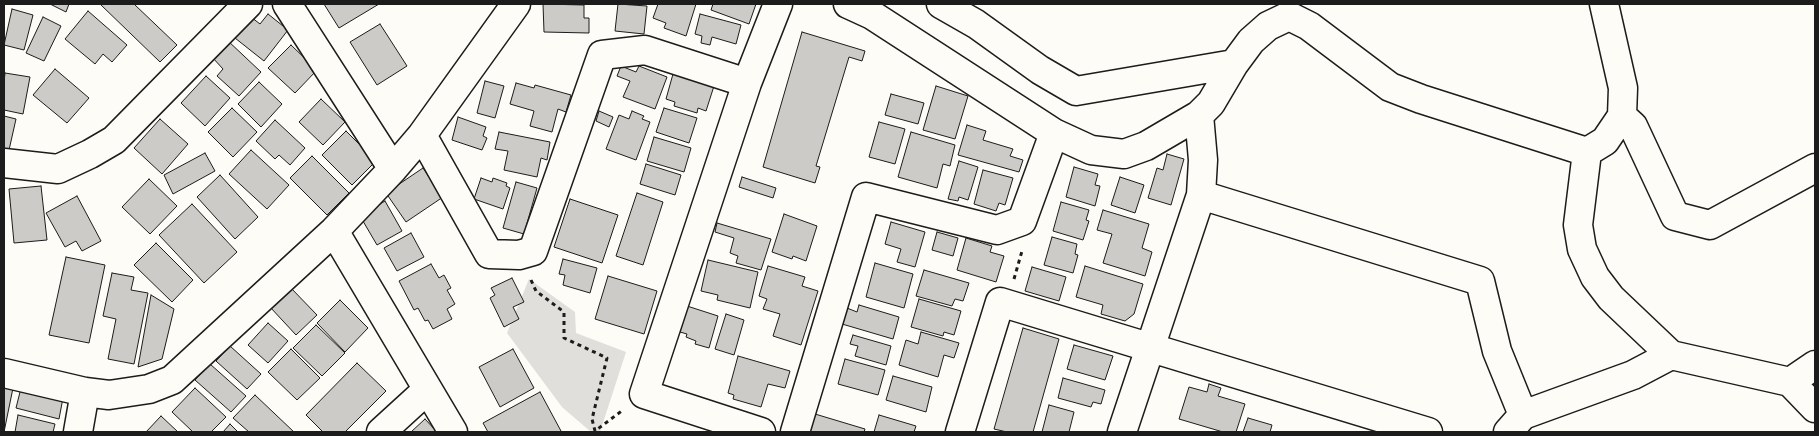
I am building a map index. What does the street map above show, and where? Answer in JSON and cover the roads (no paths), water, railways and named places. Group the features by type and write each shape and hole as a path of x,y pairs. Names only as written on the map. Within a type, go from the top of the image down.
{"street":[{"path":"4,164 58,169 114,140 248,4"},
{"path":"287,4 393,169"},
{"path":"4,373 85,392 109,395 149,389 172,380 334,232 393,169 422,135 516,4"},
{"path":"761,432 644,394 747,83 778,4"},
{"path":"848,4 872,15 1054,133 1091,150 1124,154 1146,146 1199,116 1211,103 1234,64 1251,41 1268,26 1290,16 1308,15 1390,86 1422,99 1587,152 1606,141 1622,116 1623,88 1604,4"},
{"path":"941,4 976,24 1040,70 1076,91 1234,64"},
{"path":"422,135 489,254 519,255 533,251 602,55 645,50 747,83"},
{"path":"1122,432 1201,196 1203,160 1199,116"},
{"path":"1622,116 1632,126 1675,216 1710,225 1815,168"},
{"path":"795,432 866,197 997,230 1022,221 1054,133"},
{"path":"1587,152 1578,225 1582,249 1594,277 1611,298 1671,355 1790,382 1815,408"},
{"path":"1201,196 1480,280 1516,424 1633,376 1671,355"},
{"path":"334,232 452,432"},
{"path":"960,432 1000,302 1428,432"},
{"path":"1790,382 1815,365"},
{"path":"381,432 427,390"},
{"path":"78,432 85,392"}]}
